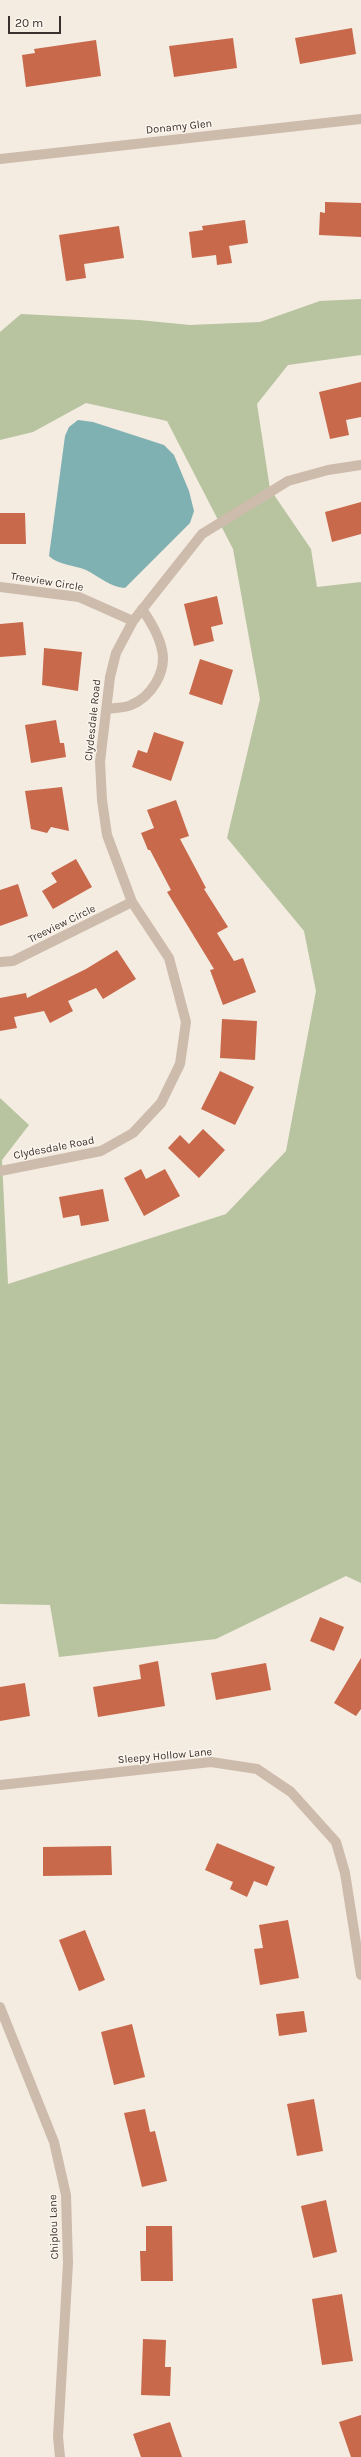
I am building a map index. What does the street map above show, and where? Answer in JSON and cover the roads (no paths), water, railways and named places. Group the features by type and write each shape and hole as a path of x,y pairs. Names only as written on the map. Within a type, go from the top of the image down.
{"street":[{"name":"Donamy Glen","path":"0,159 361,119"},
{"name":"Clydesdale Road","path":"0,1171 101,1151 133,1133 160,1103 180,1064 186,1022 169,958 132,902 108,835 102,800 100,762 110,677 116,653 133,621 202,534 288,481 328,470 361,465"},
{"name":"Treeview Circle","path":"0,587 79,597 133,621"},
{"path":"106,710 131,705 151,691 161,674 163,652 155,628 142,609"},
{"name":"Treeview Circle","path":"0,962 13,961 132,902"},
{"name":"Sleepy Hollow Lane","path":"0,1785 211,1762 257,1769 291,1792 336,1842 345,1873 361,1974"},
{"name":"Chiplou Lane","path":"0,2007 54,2142 66,2195 68,2263 58,2437 60,2457"}],"water":[{"path":"78,420 93,422 164,445 174,455 189,491 194,511 190,523 125,588 115,586 86,570 61,563 49,556 65,436 69,427"}]}
